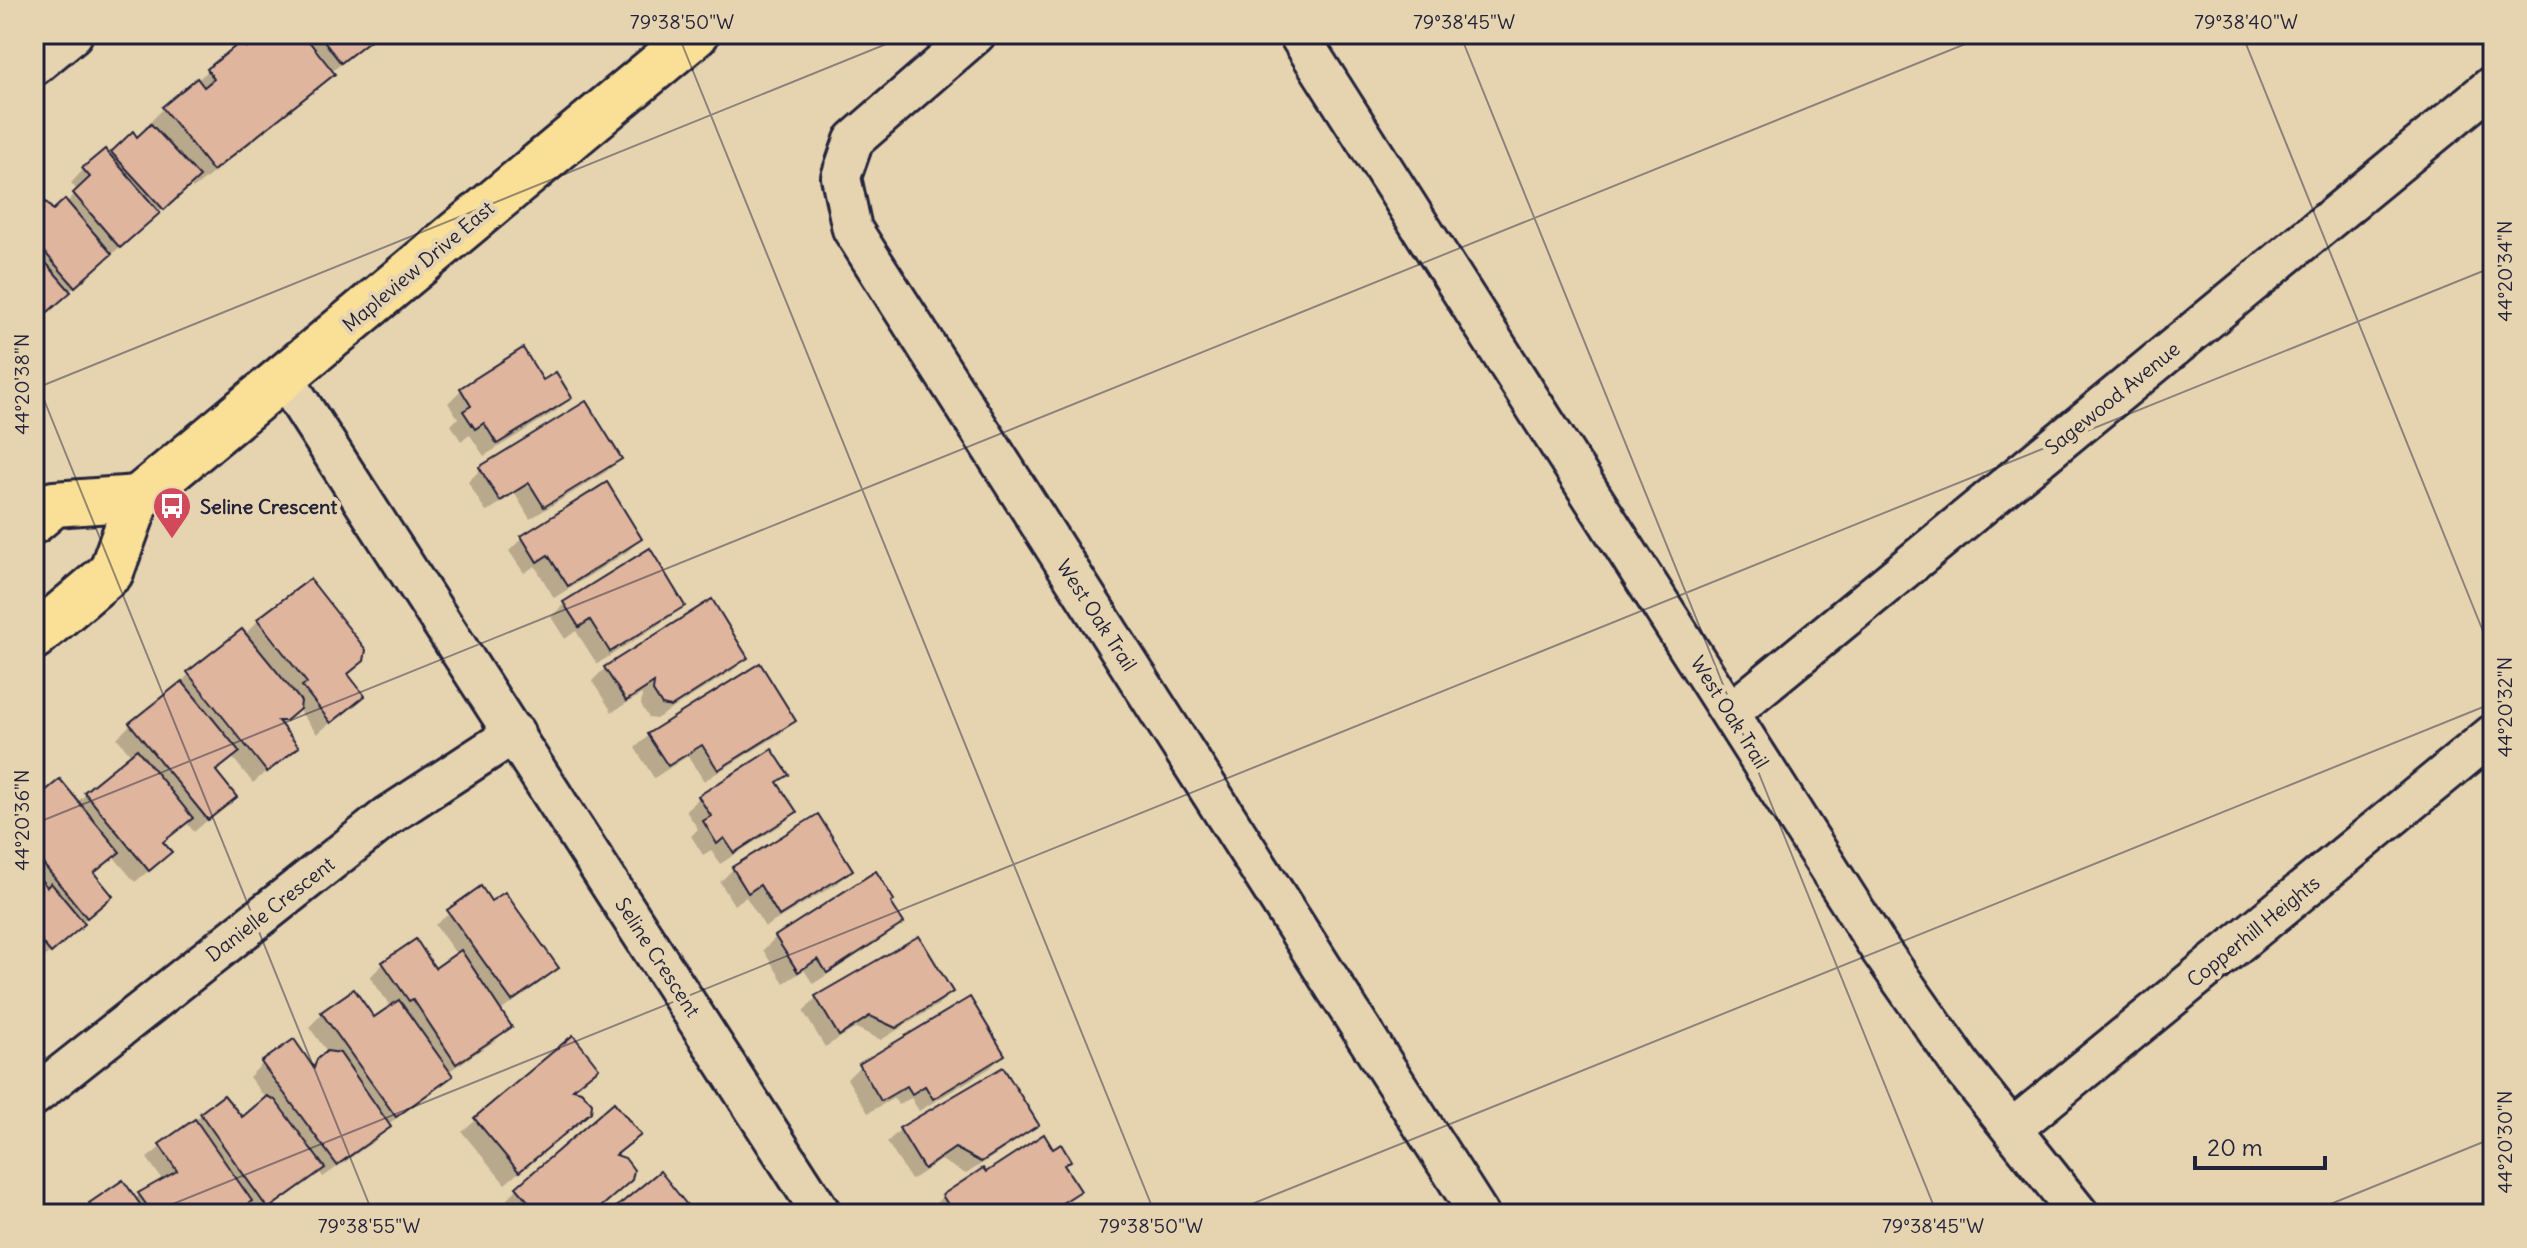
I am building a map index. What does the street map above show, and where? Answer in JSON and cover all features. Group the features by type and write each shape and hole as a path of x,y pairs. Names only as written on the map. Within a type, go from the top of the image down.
{"main road":[{"name":"Mapleview Drive East","path":"138,498 696,34"},
{"path":"34,521 54,504 138,498 111,572 34,637"}],"street":[{"path":"34,66 73,34"},
{"name":"West Oak Trail","path":"976,34 854,140 841,177 852,229 1479,1214"},
{"name":"West Oak Trail","path":"1298,34 1881,951 1962,1067 2079,1214"},
{"name":"Sagewood Avenue","path":"1731,712 2493,85"},
{"name":"Seline Crescent","path":"284,378 822,1214"},
{"name":"Danielle Crescent","path":"34,1096 388,816 515,733"},
{"name":"Copperhill Heights","path":"2013,1128 2493,734"}],"building":[{"path":"263,34 303,34 335,74 213,171 162,107 197,78 204,87 214,79 207,69 242,41 247,47"},
{"path":"318,34 378,34 341,63"},
{"path":"151,124 200,177 164,210 111,152 133,131 137,137"},
{"path":"105,149 160,213 120,248 73,193 90,177 82,168"},
{"path":"65,199 112,254 75,287 34,240 34,212 46,202 53,210"},
{"path":"34,249 71,292 34,324"},
{"path":"523,348 543,380 556,372 572,398 497,444 484,423 475,429 463,411 471,406 460,388"},
{"path":"586,401 622,459 544,507 529,483 500,501 479,467"},
{"path":"607,482 642,539 568,586 548,555 537,562 521,536"},
{"path":"650,548 685,606 610,652 590,620 579,627 563,602"},
{"path":"310,579 366,650 364,661 348,674 365,696 331,723 302,686 307,683 257,619"},
{"path":"712,599 748,658 671,707 662,705 653,691 654,683 626,701 604,667"},
{"path":"242,629 301,701 300,709 286,721 278,721 299,747 267,772 187,672"},
{"path":"760,663 796,721 718,770 702,745 668,766 647,734"},
{"path":"182,681 240,752 216,771 237,797 208,820 129,723"},
{"path":"137,749 193,818 163,842 172,852 149,871 84,792"},
{"path":"772,749 789,775 777,782 797,812 734,853 724,838 717,844 703,821 711,816 698,796"},
{"path":"60,779 120,852 94,873 113,896 87,918 34,853 34,800"},
{"path":"818,814 853,870 779,916 760,885 748,893 732,867"},
{"path":"876,871 904,923 827,973 818,959 798,972 775,936"},
{"path":"34,872 47,887 51,883 85,924 51,953 34,933"},
{"path":"481,886 491,901 505,892 559,968 512,1001 447,910"},
{"path":"919,936 953,992 896,1028 870,1016 839,1036 815,996"},
{"path":"416,939 435,968 461,950 512,1027 456,1064 413,999 409,1001 382,962"},
{"path":"354,989 374,1017 399,1000 453,1076 396,1117 321,1012"},
{"path":"970,997 1005,1055 933,1099 925,1086 912,1094 907,1086 881,1101 859,1064"},
{"path":"573,1035 599,1068 573,1089 581,1091 592,1103 591,1112 519,1172 474,1118"},
{"path":"294,1039 314,1068 317,1059 327,1051 340,1053 391,1127 337,1165 261,1062"},
{"path":"1003,1067 1039,1125 981,1162 955,1148 924,1169 899,1128"},
{"path":"224,1095 242,1117 267,1096 275,1100 325,1168 268,1209 200,1113"},
{"path":"614,1102 641,1135 616,1155 625,1158 634,1170 632,1180 593,1214 539,1214 516,1187"},
{"path":"195,1119 252,1201 234,1214 153,1214 138,1193 177,1171 159,1144"},
{"path":"1044,1134 1053,1149 1061,1144 1071,1161 1064,1165 1081,1191 1045,1214 1005,1214 1003,1211 998,1214 954,1214 942,1195 983,1168 986,1172"},
{"path":"660,1171 687,1205 676,1214 608,1214"},
{"path":"123,1180 147,1214 96,1214 89,1203"}],"place":[{"name":"Seline Crescent","path":"172,540"}]}
